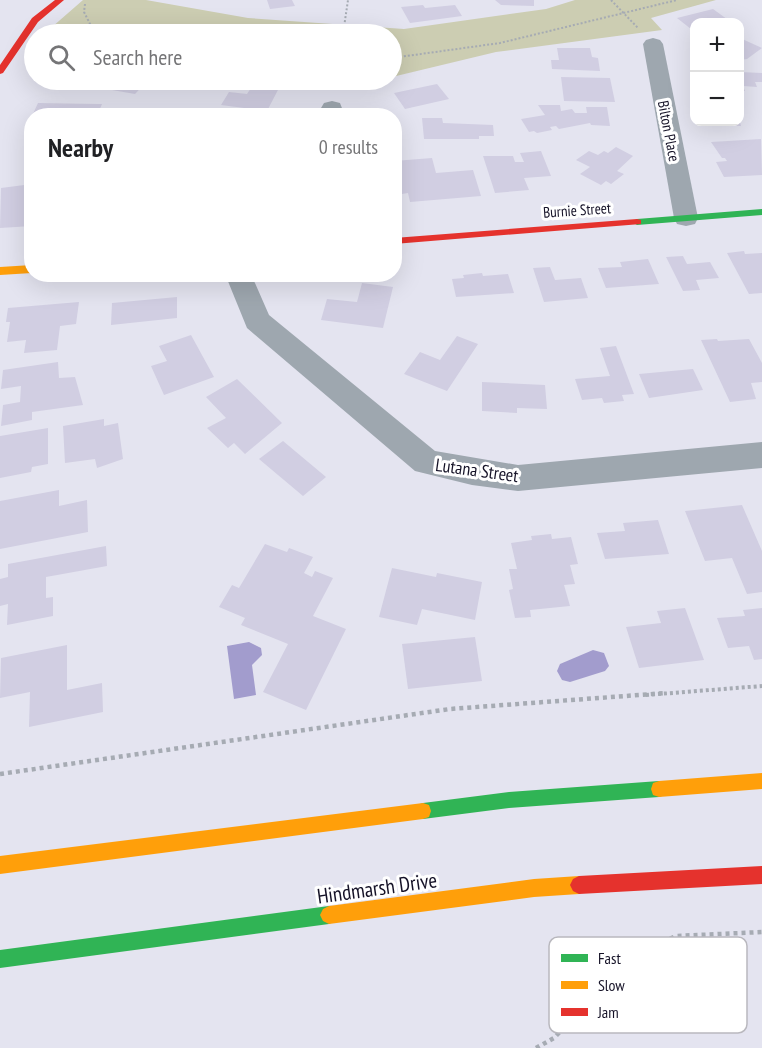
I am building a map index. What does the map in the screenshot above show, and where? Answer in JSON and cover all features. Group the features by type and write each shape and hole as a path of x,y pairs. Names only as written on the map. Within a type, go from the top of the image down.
{"main road":[{"path":"32,24 60,0"},
{"path":"0,46 28,8"},
{"path":"0,70 24,36"},
{"name":"Burnie Street","path":"402,240 762,213"},
{"path":"1,271 24,270"},
{"path":"0,865 509,800 762,781"},
{"path":"0,852 32,860"},
{"name":"Hindmarsh Drive","path":"0,960 534,888 762,875"}],"street":[{"name":"Bilton Place","path":"653,44 686,218"},
{"name":"Lutana Street","path":"241,282 257,321 426,462 472,472 518,478 762,455"}],"path":[{"path":"85,0 84,12 90,24"},
{"path":"344,24 348,0"},
{"path":"611,0 653,44"},
{"path":"402,57 472,48 626,14 677,0"},
{"path":"0,774 450,709 762,686"},
{"path":"674,937 762,932"},
{"path":"536,1048 559,1033"}],"green space":[{"path":"83,0 146,0 248,18 333,24 55,24"},
{"path":"575,0 716,0 651,18 662,30 496,52 402,75 402,29 546,9"}],"shaded area":[{"path":"249,642 261,648 262,655 252,665 256,695 234,699 227,646"},
{"path":"593,650 604,653 609,666 605,671 570,682 562,680 557,671 560,664"}],"building":[{"path":"267,0 292,0 295,6 270,9"},
{"path":"495,0 534,0 534,6 501,5"},
{"path":"423,5 425,8 455,5 462,16 410,23 401,7"},
{"path":"713,9 725,18 690,18 690,28 677,18"},
{"path":"744,40 762,48 744,59"},
{"path":"557,48 590,48 592,57 598,58 600,71 552,69 551,60 559,60"},
{"path":"744,72 762,73 762,82 755,82 757,87 744,86"},
{"path":"561,77 610,78 615,102 564,101"},
{"path":"437,84 449,99 405,109 394,93"},
{"path":"112,90 139,90 135,94"},
{"path":"250,90 278,90 269,108 221,105 229,92 247,94"},
{"path":"38,103 102,104 100,108 36,108"},
{"path":"538,105 560,105 561,111 572,109 575,113 587,113 586,107 607,107 610,126 591,125 590,123 559,129 556,126 550,127 552,130 537,133 529,132 521,119 545,115"},
{"path":"422,118 442,118 443,123 493,125 494,136 479,136 479,139 424,139"},
{"path":"761,139 762,175 724,177 716,162 727,161 722,158 711,142"},
{"path":"616,147 633,156 617,171 624,174 611,184 606,181 601,185 580,174 590,167 576,160 589,151 598,155 604,151 608,153"},
{"path":"541,151 551,176 524,178 529,190 495,193 483,156 513,156 515,162 524,162 520,153"},
{"path":"432,158 436,173 473,170 481,196 410,202 408,193 402,194 402,160"},
{"path":"24,185 24,226 0,228 1,188"},
{"path":"744,251 745,254 762,253 762,293 749,294 727,253"},
{"path":"683,256 687,264 710,262 719,278 696,280 700,290 683,291 666,257"},
{"path":"648,259 659,284 606,288 598,268 622,267 620,262"},
{"path":"550,267 555,280 581,278 588,298 544,302 533,268"},
{"path":"482,273 483,276 508,274 514,293 456,297 452,279"},
{"path":"362,283 393,287 383,328 321,320 327,299 357,302"},
{"path":"177,297 177,318 111,325 112,303"},
{"path":"79,302 76,324 60,326 57,350 24,353 26,340 7,342 10,322 6,322 8,308"},
{"path":"191,335 214,377 164,395 151,366 167,361 159,346"},
{"path":"457,336 478,344 447,391 404,374 420,352 440,360"},
{"path":"717,339 718,341 749,339 762,363 762,382 751,383 756,399 730,402 701,340"},
{"path":"616,346 634,394 622,395 624,401 604,403 602,398 582,400 575,379 610,376 600,348"},
{"path":"58,362 59,378 75,377 83,405 32,412 32,420 1,426 3,405 20,402 21,386 1,389 3,370"},
{"path":"693,369 703,390 649,398 639,374"},
{"path":"237,379 282,423 245,454 234,443 228,448 207,428 226,418 206,397"},
{"path":"482,382 545,385 547,409 517,408 517,413 482,411"},
{"path":"104,419 104,426 118,423 123,459 97,468 95,459 65,463 63,426"},
{"path":"48,428 48,464 32,467 31,472 0,478 0,436"},
{"path":"283,441 326,477 303,496 259,459"},
{"path":"59,490 59,506 87,500 88,532 0,549 0,501"},
{"path":"742,505 762,551 762,592 747,594 732,558 705,561 685,511"},
{"path":"658,520 669,554 605,559 597,533 625,531 623,523"},
{"path":"551,534 552,539 571,537 578,564 570,565 575,584 564,585 570,606 530,610 531,617 515,618 509,590 513,589 509,569 517,569 511,543 532,540 531,536"},
{"path":"265,544 287,552 289,548 313,557 304,573 312,577 315,571 333,578 313,616 346,629 306,710 263,692 288,644 241,625 245,618 219,607 232,585 239,588"},
{"path":"106,546 107,566 46,577 46,598 53,597 53,616 7,625 8,604 0,606 0,579 8,577 8,564"},
{"path":"392,568 436,577 437,573 482,582 475,620 422,609 417,625 379,617"},
{"path":"685,608 704,660 639,668 626,627 661,623 657,611"},
{"path":"762,608 762,659 754,660 749,646 728,648 717,618 745,616 743,610"},
{"path":"475,637 482,681 408,689 402,644"},
{"path":"67,645 67,690 102,683 103,712 29,727 30,692 0,698 1,658"}],"traffic: fast":[{"path":"637,222 762,212"},
{"path":"423,811 509,800 659,789"},
{"path":"0,959 329,915"}],"traffic: slow":[{"path":"0,271 24,270"},
{"path":"659,789 762,781"},
{"path":"0,865 423,811"},
{"path":"329,915 534,888 579,885"}],"traffic: jam":[{"path":"32,24 60,0"},
{"path":"0,71 24,36"},
{"path":"402,240 637,222"},
{"path":"579,885 762,875"}]}
